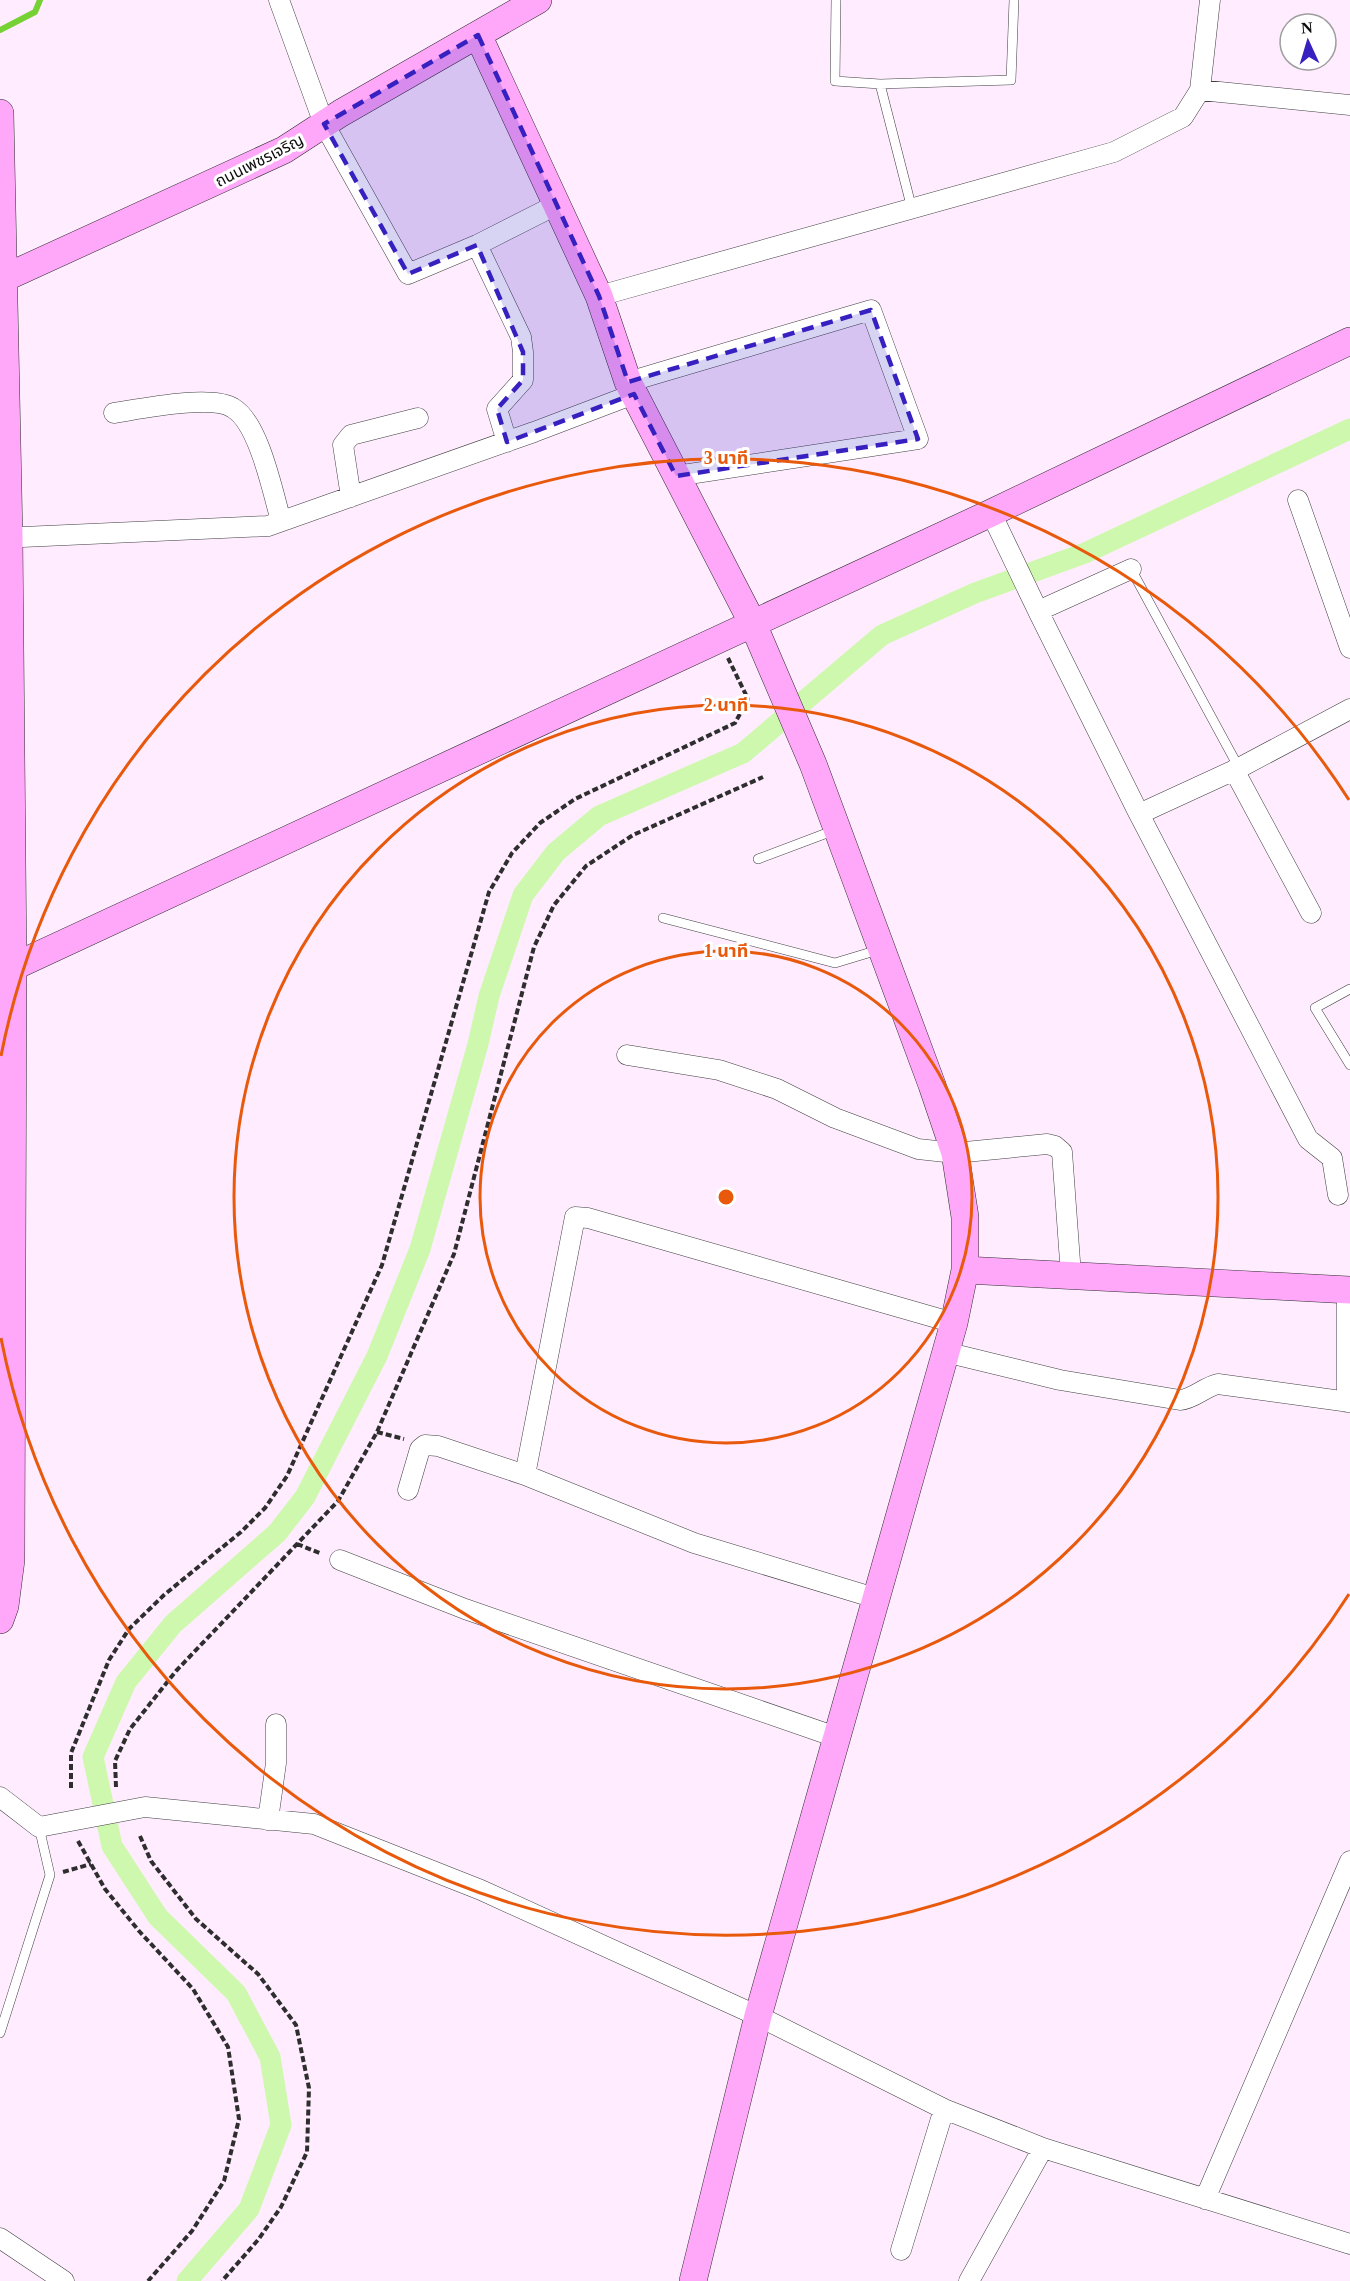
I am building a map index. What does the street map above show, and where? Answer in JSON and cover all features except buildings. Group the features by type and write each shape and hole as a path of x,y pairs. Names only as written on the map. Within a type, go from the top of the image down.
{"street":[{"path":"279,0 324,124 408,274 477,245 556,206"},
{"name":"ถนนเพชรเจริญ","path":"2,280 284,150 324,124 538,0"},
{"path":"599,296 1114,152 1183,117 1200,90 1210,0"},
{"path":"478,35 599,296 631,388 753,624 813,764 955,1153 965,1217 965,1270 954,1323 758,2016 693,2281"},
{"path":"1200,90 1350,105"},
{"path":"0,113 11,1560 5,1606 0,1620"},
{"path":"477,245 521,337 524,352 523,380 497,409 507,442"},
{"path":"4,538 268,526 507,442 631,388 871,310 918,439 676,476"},
{"path":"7,970 753,624 994,521 1350,341"},
{"path":"114,413 157,406 218,402 233,408 243,417 258,443 281,521"},
{"path":"351,497 343,445 351,435 418,418"},
{"path":"1298,500 1350,648"},
{"path":"994,521 1139,814 1308,1139 1332,1158 1338,1195"},
{"path":"1036,606 1131,569"},
{"path":"1139,814 1236,769 1350,709"},
{"path":"1236,769 1311,913"},
{"path":"627,1054 719,1070 777,1089 836,1118 918,1149 955,1153 1047,1144 1055,1146 1062,1152 1071,1275"},
{"path":"525,1475 575,1217 588,1218 954,1323"},
{"path":"945,1352 1060,1380 1180,1400 1188,1399 1218,1384 1348,1402 1349,1290 965,1270"},
{"path":"408,1490 420,1449 425,1445 438,1446 525,1475 694,1543 875,1598"},
{"path":"340,1560 465,1610 836,1737"},
{"path":"268,1820 276,1763 276,1724"},
{"path":"0,1797 39,1827 145,1807 314,1824 481,1890 758,2016 944,2109 1042,2148 1350,2244"},
{"path":"1205,2199 1350,1861"},
{"path":"901,2250 944,2109"},
{"path":"969,2281 1042,2148"},
{"path":"0,2238 64,2281"}],"lane":[{"path":"836,0 835,81 880,84 1011,80 1014,0"},
{"path":"880,84 912,209"},
{"path":"1131,569 1236,769"},
{"path":"758,859 837,830"},
{"path":"663,918 835,963 882,949"},
{"path":"1350,989 1315,1008 1350,1065"},
{"path":"0,2033 50,1875 39,1827"}],"path":[{"path":"70,1788 71,1753 109,1660 129,1629 164,1595 241,1532 265,1508 287,1476 382,1265 489,892 512,852 540,823 557,811 575,799 735,723 748,699 719,640"},
{"path":"116,1787 115,1761 130,1729 176,1671 338,1501 377,1432 454,1254 534,947 554,905 586,866 633,835 763,777"},
{"path":"377,1432 425,1445"},
{"path":"297,1544 340,1560"},
{"path":"140,1836 152,1861 171,1889 196,1919 258,1974 296,2025 309,2088 307,2152 281,2207 258,2240 222,2281"},
{"path":"78,1841 105,1889 139,1931 193,1989 228,2047 239,2119 224,2181 192,2231 148,2281"},
{"path":"50,1875 91,1864"}],"highlighted area":[{"path":"478,35 599,296 628,382 871,310 918,439 676,476 634,394 507,442 497,409 523,380 523,352 477,245 408,274 324,124"}],"waterway":[{"path":"0,30 35,12 40,0"},
{"path":"187,2281 249,2209 281,2125 270,2057 236,1993 158,1917 112,1846 93,1757 126,1682 173,1624 277,1533 305,1497 377,1356 420,1249 478,1044 489,996 523,895 556,852 599,816 743,753 882,635 975,593 1085,553 1350,429"}]}
